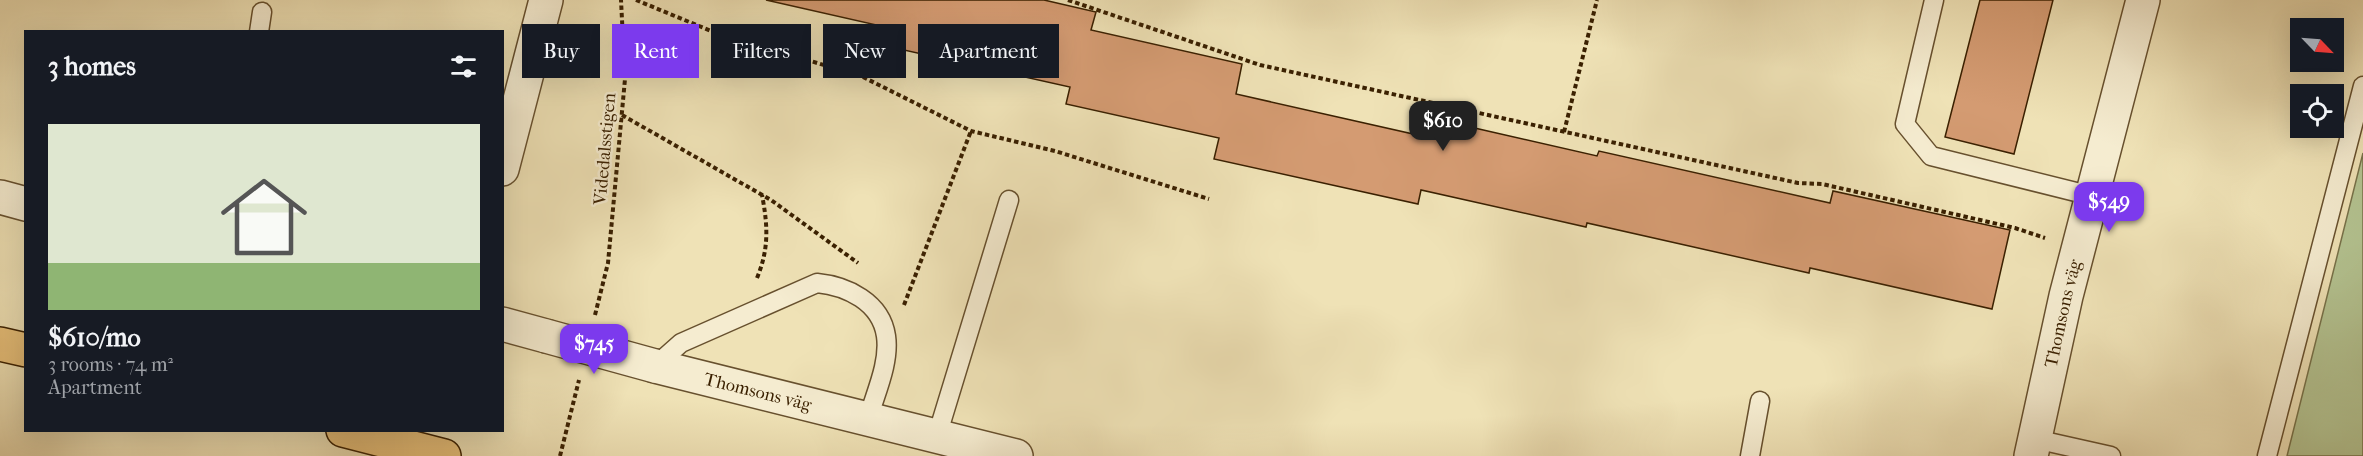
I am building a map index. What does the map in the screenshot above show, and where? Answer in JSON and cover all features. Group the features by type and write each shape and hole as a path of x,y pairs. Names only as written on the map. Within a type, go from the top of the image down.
{"highway":[{"path":"0,344 24,350"},
{"path":"351,432 444,456"}],"street":[{"path":"504,161 546,0"},
{"name":"Thomsons väg","path":"2033,447 2078,248 2143,0"},
{"path":"0,197 24,203"},
{"name":"Thomsons väg","path":"504,325 655,366 1016,456"}],"lane":[{"path":"1934,0 1905,124 1931,156 2092,196"},
{"path":"258,30 262,12"},
{"path":"2268,456 2363,86"},
{"path":"937,436 1009,200"},
{"path":"655,366 681,343 817,283 838,285 860,297 878,315 886,336 883,367 868,419"},
{"path":"1750,456 1760,400"},
{"path":"2033,447 2111,456"}],"path":[{"name":"Videdalsstigen","path":"608,263 625,79 621,0"},
{"path":"636,0 716,33 861,76 971,131 1055,151 1209,199"},
{"path":"1068,0 1260,65 1798,183 1845,189 2015,228 2078,248"},
{"path":"1564,132 1597,0"},
{"path":"622,114 762,195 865,268"},
{"path":"901,311 971,131"},
{"path":"756,278 767,246 768,229 762,195"}],"green space":[{"path":"2363,153 2363,456 2287,456"}],"building":[{"path":"766,0 1044,0 1096,12 1091,30 1242,64 1236,94 1431,138 1435,119 1597,156 1599,151 1830,203 1833,191 2010,230 1992,309 1810,268 1809,273 1587,223 1586,227 1421,190 1418,204 1214,159 1219,138 1066,104 1070,87 1030,78 1059,78 1059,24 918,24 918,53 906,50 906,24 872,24"},
{"path":"1980,0 2053,0 2014,154 1945,137"}]}
